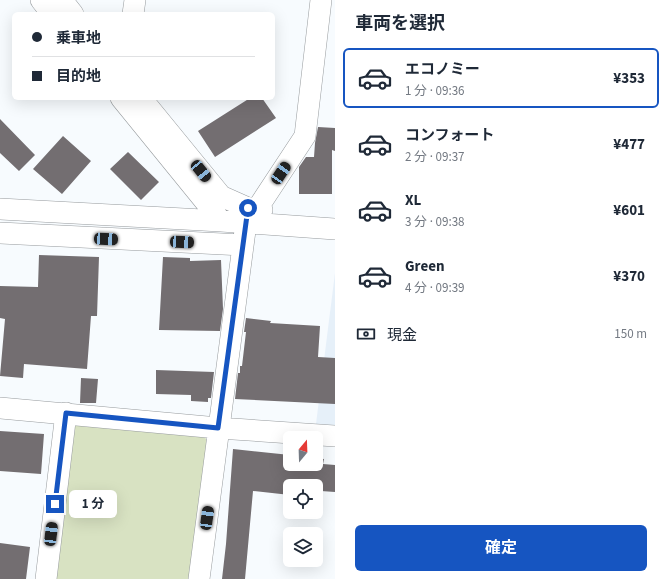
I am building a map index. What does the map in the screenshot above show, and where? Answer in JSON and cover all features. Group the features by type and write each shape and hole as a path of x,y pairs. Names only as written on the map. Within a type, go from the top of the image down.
{"street":[{"path":"41,0 50,12"},
{"path":"62,0 71,12"},
{"path":"133,12 135,0"},
{"path":"199,579 243,245 250,213 305,136 321,0"},
{"path":"123,100 221,221"},
{"path":"143,100 221,196 250,213 335,229"},
{"path":"0,209 221,221 250,213 335,216"},
{"path":"0,233 243,245"},
{"path":"0,408 218,428 335,436"},
{"path":"46,579 66,413"}],"shaded area":[{"path":"335,273 335,425 316,424"}],"green space":[{"path":"78,423 201,433 207,440 190,579 52,579 71,429"}],"building":[{"path":"247,100 263,100 276,118 215,157 198,131"},
{"path":"0,119 35,155 19,171 0,153"},
{"path":"318,127 335,128 335,151 332,150 332,194 299,194 299,167 306,157 314,157"},
{"path":"63,136 91,161 62,194 33,169"},
{"path":"128,152 159,182 141,200 110,169"},
{"path":"39,255 99,257 97,316 91,316 87,369 24,364 23,378 0,376 5,319 0,318 0,286 38,287"},
{"path":"163,257 190,258 190,261 221,260 223,309 220,331 159,330"},
{"path":"246,318 271,321 270,323 320,326 318,357 335,358 335,404 235,399 238,373 240,373 240,366 242,366"},
{"path":"156,370 214,372 211,398 208,398 208,402 191,401 191,395 156,394"},
{"path":"81,378 98,379 96,403 80,403"},
{"path":"0,431 44,434 41,474 0,471"},
{"path":"233,449 283,454 283,471 323,471 323,464 335,465 335,492 323,491 323,479 283,479 283,494 253,491 245,579 222,579"},
{"path":"0,543 30,547 26,579 0,579"}],"route":[{"path":"55,504 66,413 218,428 248,208"}]}
